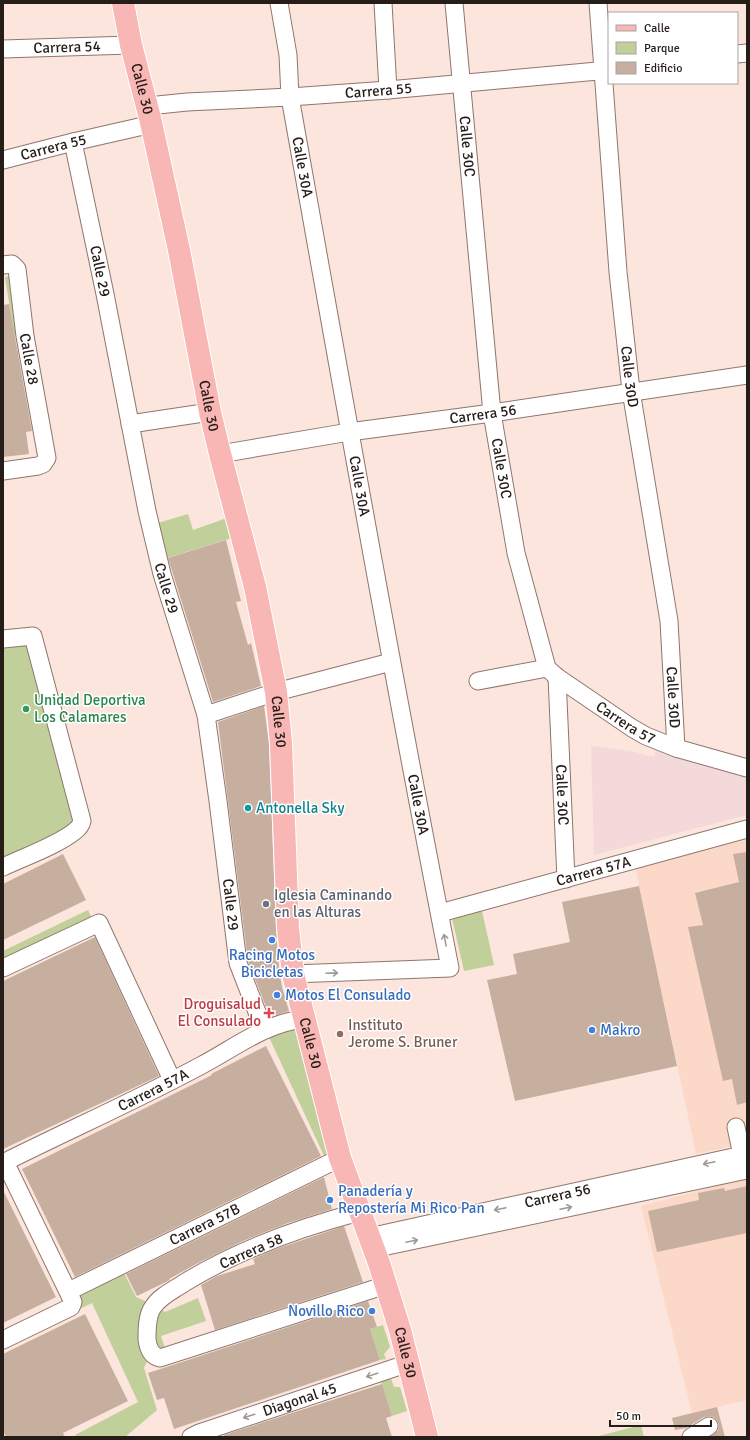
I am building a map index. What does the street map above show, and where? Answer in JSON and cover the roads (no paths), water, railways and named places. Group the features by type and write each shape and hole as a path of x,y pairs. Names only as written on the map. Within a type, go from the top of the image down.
{"main road":[{"name":"Calle 30","path":"123,3 131,45 150,116 187,290 210,412 255,587 276,692 282,743 288,928 293,974 303,1019 340,1158 386,1285 409,1363 428,1437"}],"street":[{"name":"Calle 30A","path":"279,3 288,55 290,97 391,662 450,968 293,974"},
{"path":"383,3 388,90"},
{"name":"Calle 30C","path":"454,3 492,413 516,553 552,672 566,879"},
{"name":"Calle 30D","path":"598,3 606,71 618,272 631,392 668,621 676,748"},
{"name":"Carrera 54","path":"3,49 131,45"},
{"name":"Carrera 55","path":"3,160 73,142 187,102 388,90 606,71"},
{"name":"Calle 29","path":"73,142 147,511 162,574 206,715 238,963 264,1030"},
{"name":"Calle 28","path":"3,471 38,466 43,464 47,458 26,343 16,269 15,266 6,265"},
{"name":"Carrera 56","path":"220,454 350,432 492,413 747,375"},
{"path":"130,424 210,412"},
{"path":"3,639 33,636 82,821 75,831 61,840 3,867"},
{"path":"206,715 276,692 391,662"},
{"path":"478,682 552,672"},
{"name":"Carrera 57","path":"552,672 632,728 646,736 676,748 747,768"},
{"name":"Carrera 57A","path":"440,913 747,829"},
{"path":"3,968 99,923 172,1080"},
{"name":"Carrera 57A","path":"4,1162 202,1066 264,1030 291,1021 303,1019"},
{"path":"736,1127 745,1160"},
{"name":"Carrera 57B","path":"69,1291 340,1158"},
{"name":"Carrera 56","path":"371,1243 745,1160"},
{"path":"3,1340 68,1308 73,1302 69,1291 4,1162"},
{"name":"Carrera 58","path":"359,1212 305,1228 266,1243 194,1278 165,1296 152,1308 148,1324 148,1347 153,1355 160,1358 386,1285"},
{"name":"Diagonal 45","path":"191,1437 199,1433 409,1363"},
{"path":"691,1437 709,1426"}],"place":[{"name":"Unidad Deportiva Los Calamares","path":"26,709"},
{"name":"Antonella Sky","path":"248,808"},
{"name":"Iglesia Caminando en las Alturas","path":"266,904"},
{"name":"Racing Motos Bicicletas","path":"272,940"},
{"name":"Motos El Consulado","path":"277,995"},
{"name":"Droguisalud El Consulado","path":"269,1013"},
{"name":"Makro","path":"592,1030"},
{"name":"Instituto Jerome S. Bruner","path":"340,1034"},
{"name":"Panadería y Repostería Mi Rico Pan","path":"330,1200"},
{"name":"Novillo Rico","path":"372,1311"}]}
